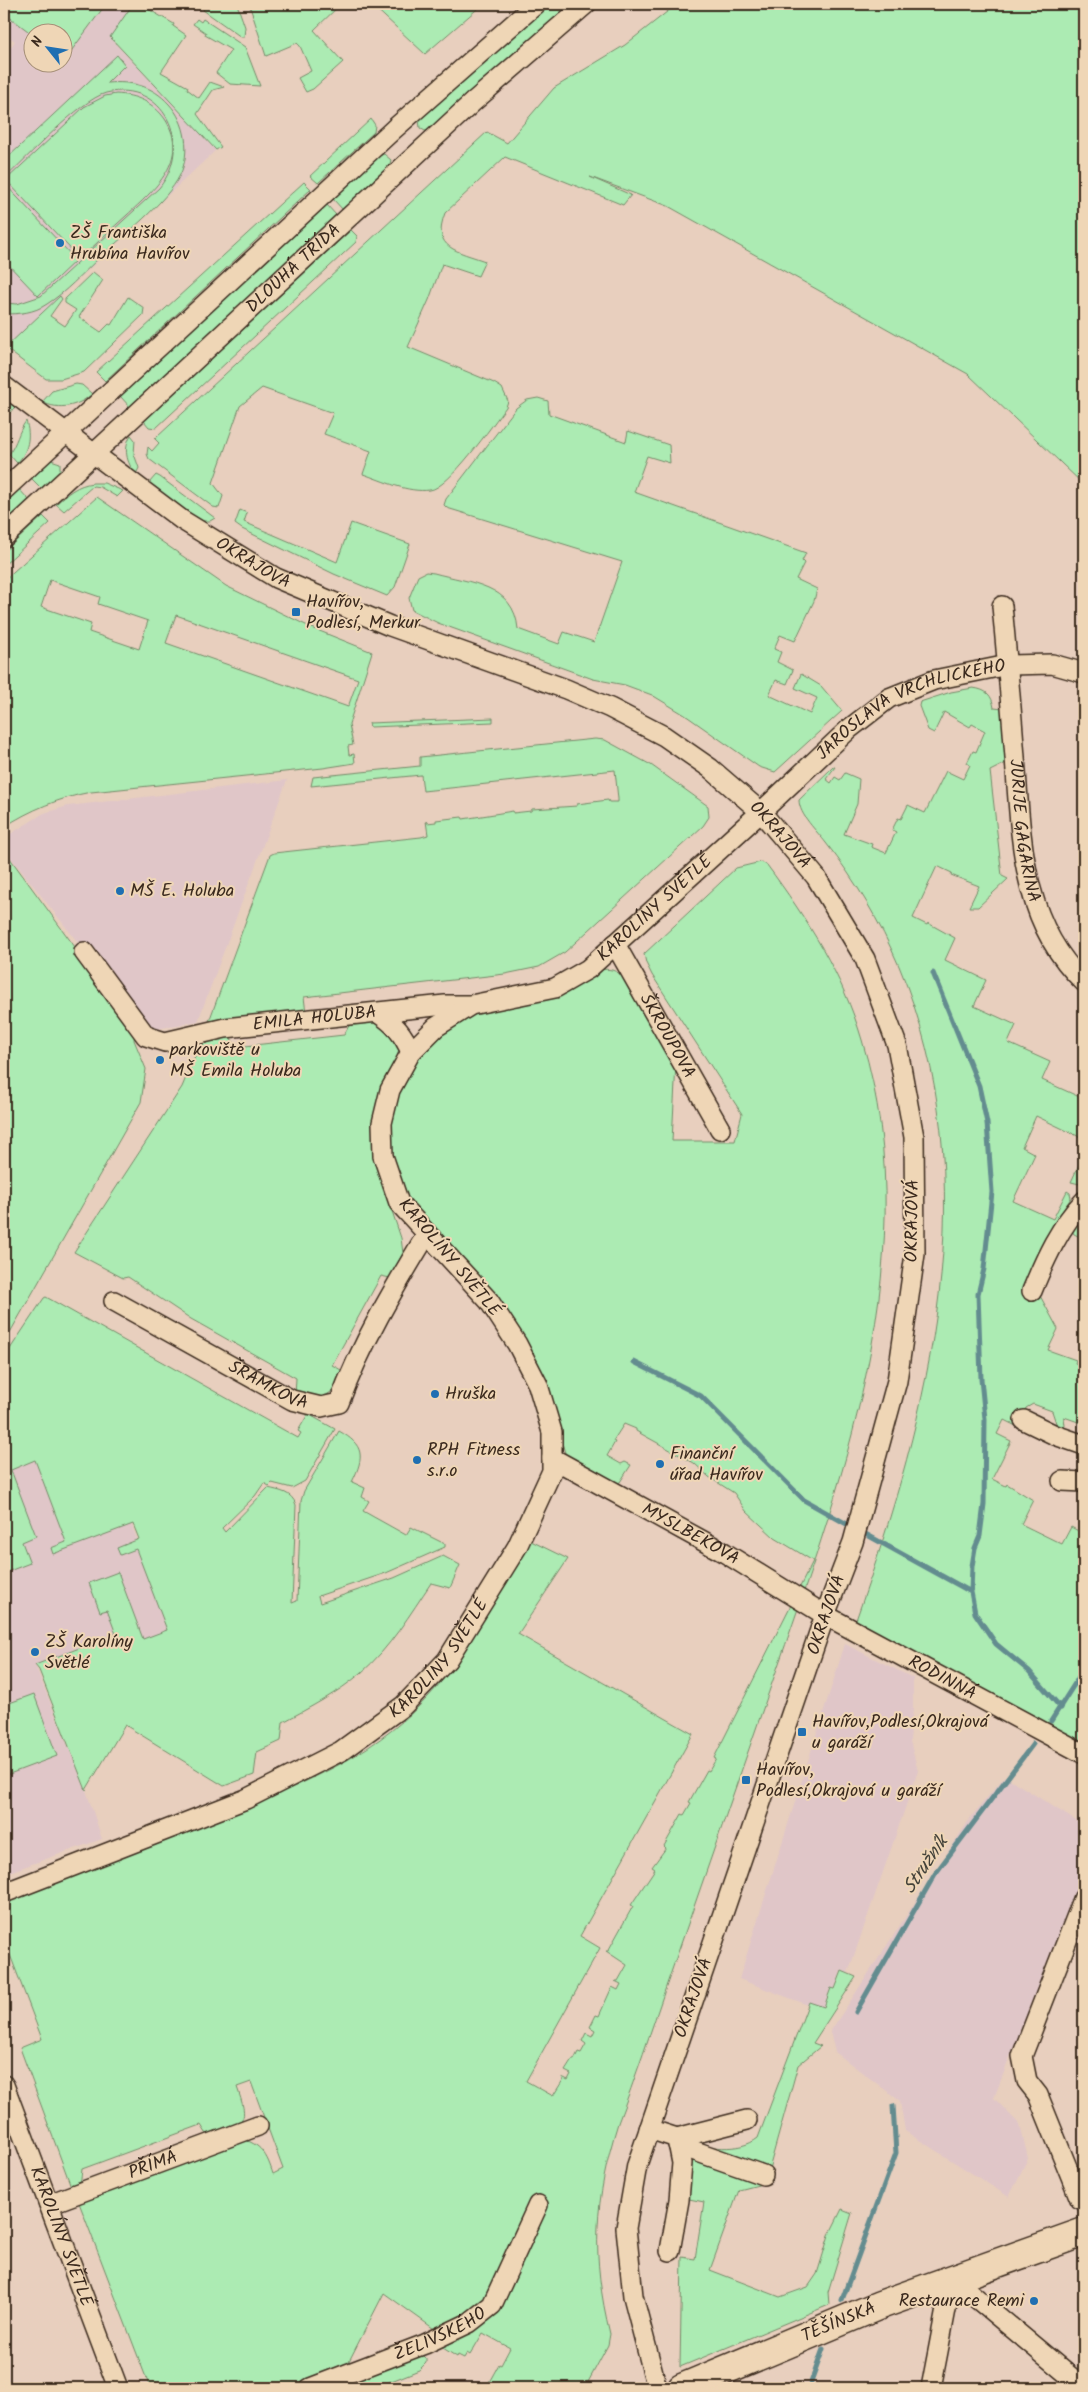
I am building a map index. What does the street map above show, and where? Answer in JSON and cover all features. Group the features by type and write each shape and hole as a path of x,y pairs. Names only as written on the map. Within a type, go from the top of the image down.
{"main road":[{"name":"TĚŠÍNSKÁ","path":"682,2388 880,2305 1084,2232"}],"street":[{"name":"DLOUHÁ TŘÍDA","path":"4,490 394,129 536,4"},
{"name":"DLOUHÁ TŘÍDA","path":"4,537 473,102 532,48 586,4"},
{"name":"OKRAJOVÁ","path":"4,386 202,534 276,578 349,611 566,689 610,708 664,736 710,768 761,812 816,877 865,959 897,1046 914,1137 915,1254 897,1381 853,1542 826,1614 637,2165 626,2228 633,2296 657,2388"},
{"name":"JURIJE GAGARINA","path":"1002,606 1020,828 1030,889 1049,937 1069,967 1084,982"},
{"name":"JAROSLAVA VRCHLICKÉHO","path":"761,812 849,729 889,698 934,680 1008,665 1052,664 1084,673"},
{"name":"KAROLÍNY SVĚTLÉ","path":"4,1893 246,1799 341,1751 403,1706 447,1660 517,1547 552,1471 552,1432 538,1385 517,1344 488,1301 399,1203 383,1156 382,1123 390,1090 411,1052 436,1027 471,1005 555,988 588,969 761,812"},
{"name":"ŠKROUPOVA","path":"615,944 720,1129"},
{"name":"EMILA HOLUBA","path":"84,952 146,1036 165,1042 225,1028 444,1005 471,1005"},
{"path":"378,1013 393,1023 404,1036 411,1052"},
{"path":"1032,1291 1054,1243 1071,1216 1084,1201"},
{"name":"ŠRÁMKOVA","path":"114,1301 292,1400 321,1407 339,1403 348,1379 395,1288 428,1234"},
{"path":"1024,1420 1055,1435 1084,1445"},
{"name":"MYSLBEKOVA","path":"552,1458 725,1553 826,1614"},
{"path":"1062,1481 1084,1482"},
{"name":"RODINNÁ","path":"826,1614 1084,1754"},
{"path":"1080,2200 1038,2095 1027,2081 1022,2056 1084,1897"},
{"name":"KAROLÍNY SVĚTLÉ","path":"4,2085 118,2388"},
{"path":"677,2141 746,2120"},
{"name":"PŘÍMÁ","path":"48,2204 258,2126"},
{"path":"649,2129 764,2175"},
{"path":"670,2250 682,2163 677,2141"},
{"name":"ŽELIVSKÉHO","path":"310,2388 425,2344 469,2323 492,2305 538,2204"},
{"path":"931,2388 952,2278 1084,2388"}],"shaded area":[{"name":"ZŠ Františka Hrubína Havířov","path":"4,4 133,4 110,38 216,150 11,342 4,337 4,57 15,41 4,33"},
{"path":"287,780 198,1021 152,1030 141,1022 4,849 4,838 44,813 68,806"},
{"name":"ZŠ Karolíny Světlé","path":"55,1437 127,1513 174,1634 143,1640 116,1633 35,1665 86,1790 102,1839 4,1874 4,1453"},
{"path":"845,1644 913,1678 910,1741 918,1771 848,1973 841,1971 835,1989 831,1988 824,2007 809,2002 808,2005 739,1979"},
{"path":"1005,1776 1084,1826 1084,1867 994,2098 1020,2125 1028,2158 1009,2197 905,2131 900,2101 835,2052 830,2032 971,1817"}],"green space":[{"path":"4,4 106,4 72,50 72,22 22,22 22,26 4,13"},
{"path":"133,4 151,4 148,9 174,24 173,26 186,35 161,72 188,87 187,89 199,98 210,82 224,87 213,90 197,114 221,147 216,150 110,37"},
{"path":"207,4 237,4 245,27 244,37 241,37 203,10"},
{"path":"249,4 341,4 314,30 343,62 313,89 306,92 298,78 311,71 300,46 297,43 266,56"},
{"path":"371,4 483,4 425,54"},
{"path":"549,4 573,4 429,130 425,131 420,128 419,120 424,114"},
{"path":"677,4 1084,4 1084,485 968,374 668,206 590,177 631,195 623,205 505,157 445,213 442,225 444,241 450,247 485,261 478,276 442,264 429,300 408,347 494,383 502,388 508,401 506,407 481,440 448,479 438,487 430,490 413,490 363,474 371,451 324,434 333,413 262,388 240,406 213,483 223,496 219,508 213,507 149,459 147,454 148,447 152,451 159,443 155,439 157,437 487,132 507,143 554,88 625,45"},
{"path":"197,19 201,22 203,19 245,47 260,86 230,84 216,73 231,50 205,35 206,33 193,24"},
{"path":"117,55 125,65 107,83 133,84 148,88 156,92 175,111 183,128 186,147 180,175 155,208 61,294 47,304 32,311 4,314 4,303 17,304 41,296 159,188 169,171 174,153 173,135 167,119 157,105 143,96 126,91 106,93 82,107 4,179 4,161"},
{"path":"116,94 144,100 160,113 172,134 174,147 172,160 166,173 148,195 80,259 6,180 84,107 105,96"},
{"path":"371,119 375,125 374,132 318,183 310,176"},
{"path":"384,154 391,160 389,167 343,210 333,199 379,156"},
{"path":"304,182 311,189 105,381 96,372"},
{"path":"4,183 76,260 38,296 4,260"},
{"path":"327,205 336,215 130,407 120,396"},
{"path":"351,230 357,236 356,242 156,428 149,427 144,421"},
{"path":"93,272 103,280 79,317 101,332 109,324 111,325 128,297 144,308 143,315 84,372 61,379 46,379 5,348 60,296 62,299 50,316 65,326 76,310 65,303 65,299"},
{"path":"76,384 82,385 92,394 81,402 69,406 48,405 42,402 52,391"},
{"path":"538,398 548,401 549,414 626,442 628,431 669,445 670,463 647,456 634,492 806,553 802,561 804,563 796,579 817,589 814,601 795,641 780,635 774,649 781,652 777,662 793,670 787,684 776,680 769,695 810,714 817,698 795,688 801,674 821,686 842,711 775,772 759,767 685,715 652,695 625,685 593,679 438,623 412,610 409,598 418,576 426,572 434,573 475,583 499,594 515,614 518,629 559,644 564,632 594,642 622,562 447,508 444,505 446,499 516,408 527,400"},
{"path":"4,399 15,407 6,417 4,416"},
{"path":"26,421 28,438 26,449 17,463 9,454"},
{"path":"131,435 135,440 134,454 139,468 136,474 130,465 126,450"},
{"path":"51,460 60,463 60,471 42,489 31,478"},
{"path":"156,475 215,518 210,521 200,521 149,483"},
{"path":"93,483 104,483 123,491 117,497 100,487 93,486 64,511 56,504 73,490"},
{"path":"19,489 29,500 4,523 4,504"},
{"path":"97,497 226,586 312,628 372,652 349,724 353,745 348,746 349,755 354,754 355,763 91,792 45,805 4,827 4,580","holes":["50,580 100,597 98,604 148,621 139,649 89,632 91,624 41,607","176,615 358,679 348,707 166,643"]},
{"path":"240,510 247,513 244,522 337,562 351,523 410,544 395,587 387,596 334,574 242,529 235,524"},
{"path":"43,516 50,523 4,565 4,552"},
{"path":"973,688 988,694 994,708 1003,709 1006,763 990,771 1002,876 1008,879 978,907 969,907 979,886 951,875 952,873 937,866 913,918 927,925 928,923 955,938 945,960 986,980 974,1006 1016,1025 1008,1043 1050,1062 1042,1080 1084,1099 1084,1139 1036,1116 1022,1147 1035,1154 1013,1201 1053,1219 1067,1191 1070,1193 1071,1198 1044,1242 1024,1290 1038,1292 1058,1329 1048,1350 1076,1360 1075,1363 1084,1367 1084,1424 1064,1417 1065,1426 1063,1428 1057,1426 1052,1411 1033,1404 1026,1408 1018,1427 1004,1420 997,1434 1011,1441 992,1479 1006,1486 1007,1484 1033,1500 1021,1524 1062,1544 1071,1527 1084,1534 1084,1748 866,1629 856,1620 883,1540 907,1459 926,1377 939,1295 944,1212 941,1129 926,1047 899,966 867,902 837,857 805,817 799,800 833,767 835,767 826,779 831,783 835,777 840,780 845,773 859,779 857,804 844,834 872,844 871,847 886,853 896,832 892,830 898,818 901,819 908,805 925,813 946,771 963,779 970,765 967,763 973,751 976,752 985,731 972,724 970,727 944,712 934,733 928,730 919,706 920,702 951,692"},
{"path":"493,718 493,722 370,727 369,723"},
{"path":"595,739 605,740 651,765 708,806 709,817 703,826 565,952 539,967 505,974 304,997 306,1013 208,1024 270,855 274,853 421,837 428,835 426,821 427,823 436,822 436,820 462,817 463,819 513,811 513,813 531,811 532,809 577,806 577,804 608,800 609,802 618,802 615,770 423,791 421,775 311,786 313,777 420,766 420,757"},
{"path":"4,850 135,1029 134,1040 146,1069 141,1102 4,1343"},
{"path":"761,862 767,865 782,885 822,948 845,993 862,1040 880,1126 885,1213 879,1301 863,1388 841,1475 814,1561 618,2123 610,2151 600,2203 598,2228 600,2279 610,2334 608,2345 587,2384 589,2388 488,2388 490,2385 488,2384 499,2364 501,2365 510,2348 483,2333 470,2355 467,2353 464,2358 458,2355 457,2357 443,2348 437,2331 384,2293 347,2365 285,2388 150,2388 78,2200 240,2139 253,2143 262,2151 273,2174 283,2169 251,2082 237,2087 244,2114 242,2120 232,2128 212,2136 206,2133 201,2125 82,2169 80,2187 72,2189 20,2048 42,2039 4,1939 4,1903 13,1895 284,1791 341,1764 367,1748 393,1730 416,1709 449,1672 492,1606 529,1540 568,1559 518,1634 693,1734 580,1936 600,1948 526,2081 553,2096 563,2080 562,2077 568,2080 571,2074 565,2071 578,2052 581,2053 586,2044 582,2041 586,2033 592,2036 595,2030 590,2027 596,2015 599,2016 612,1987 618,1990 621,1984 615,1981 618,1981 627,1965 606,1951 608,1951 633,1906 631,1905 655,1869 652,1867 666,1848 664,1846 682,1814 684,1815 691,1803 689,1802 707,1770 709,1771 716,1759 714,1758 813,1561 775,1538 746,1511 734,1493 709,1477 694,1463 636,1431 636,1429 624,1424 613,1441 615,1442 607,1456 621,1464 625,1462 631,1465 620,1482 611,1488 566,1456 546,1390 406,1197 393,1165 390,1143 391,1121 396,1100 404,1080 415,1061 445,1030 479,1013 527,1004 555,995 599,970 607,969 613,970 625,979 676,1063 672,1141 735,1141 742,1114 652,975 644,954 736,868"},
{"path":"353,1018 367,1018 389,1029 399,1048 378,1169 401,1238 403,1253 390,1278 381,1276 332,1365 343,1371 335,1389 321,1399 295,1396 296,1378 191,1319 128,1277 123,1278 74,1252 182,1087 203,1037 227,1031 236,1047 344,1035"},
{"path":"1084,1154 1084,1185 1071,1182"},
{"path":"1084,1208 1084,1239 1074,1234 1071,1229"},
{"path":"46,1297 298,1438 301,1433 298,1431 308,1414 335,1429 305,1481 292,1488 272,1483 269,1486 264,1483 255,1496 222,1528 225,1532 268,1488 292,1497 296,1505 292,1603 297,1601 301,1501 304,1491 339,1431 358,1446 360,1452 359,1465 352,1482 365,1488 362,1497 369,1501 363,1511 406,1535 411,1527 445,1544 445,1547 386,1573 318,1596 320,1603 394,1578 443,1556 460,1565 450,1588 431,1583 390,1642 361,1673 333,1694 283,1722 281,1741 257,1752 254,1775 224,1786 125,1725 86,1790 39,1670 35,1665 116,1634 107,1610 100,1612 89,1583 118,1572 143,1639 167,1630 136,1549 120,1555 117,1548 139,1539 133,1524 53,1554 51,1548 66,1542 35,1460 11,1470 36,1536 22,1542 30,1563 4,1573 4,1358"},
{"path":"34,1694 57,1756 4,1776 4,1705"},
{"path":"842,1971 856,1977 813,2043 821,2046 798,2065 766,2180 770,2182 739,2190 710,2270 780,2297 808,2287 817,2274 829,2235 842,2209 852,2213 828,2292 829,2305 680,2367 682,2257 695,2259 704,2202 689,2199 683,2234 685,2140 722,2148 742,2146 758,2138 809,2002 824,2007 831,1988 835,1989"},
{"path":"421,2354 426,2359 426,2363 419,2370 374,2388 329,2388"}],"waterway":[{"path":"933,973 979,1086 987,1123 992,1192 984,1269 978,1294 981,1379 985,1419 984,1504 980,1536 975,1548 972,1566 971,1592 975,1613 996,1644 1029,1671 1061,1708"},
{"path":"634,1362 701,1396 804,1500 852,1527"},
{"path":"860,1531 971,1592"},
{"name":"Stružník","path":"1051,1721 1084,1669"},
{"name":"Stružník","path":"856,2012 935,1874 1033,1744"},
{"name":"Stružník","path":"842,2300 896,2153 893,2106"},
{"name":"Stružník","path":"809,2388 823,2349"}],"place":[{"name":"ZŠ Františka Hrubína Havířov","path":"60,243"},
{"name":"Havířov, Podlesí, Merkur","path":"296,612"},
{"name":"MŠ E. Holuba","path":"120,891"},
{"name":"parkoviště u MŠ Emila Holuba","path":"160,1060"},
{"name":"Hruška","path":"435,1394"},
{"name":"RPH Fitness s.r.o","path":"417,1460"},
{"name":"Finanční úřad Havířov","path":"660,1464"},
{"name":"ZŠ Karolíny Světlé","path":"35,1652"},
{"name":"Havířov,Podlesí,Okrajová u garáží","path":"802,1732"},
{"name":"Havířov, Podlesí,Okrajová u garáží","path":"746,1780"},
{"name":"Restaurace Remi","path":"1034,2301"}]}
